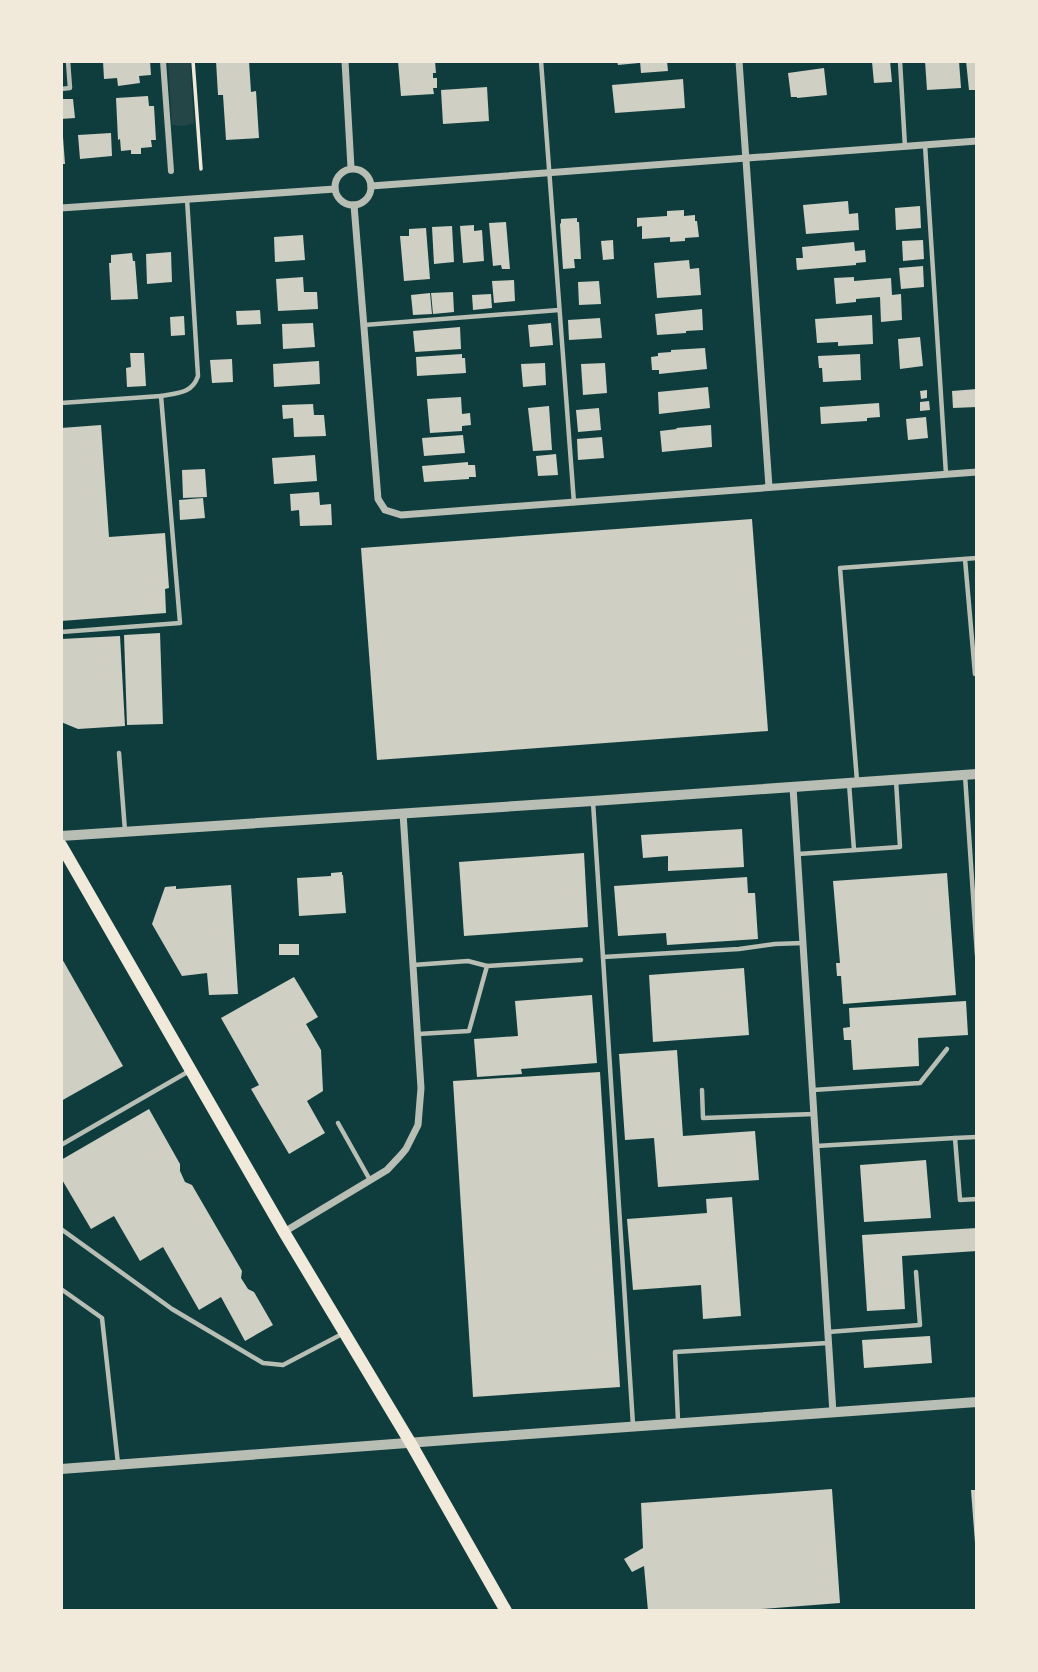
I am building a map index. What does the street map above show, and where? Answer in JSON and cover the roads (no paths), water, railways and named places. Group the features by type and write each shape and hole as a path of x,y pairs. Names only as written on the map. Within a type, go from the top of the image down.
{"main road":[{"path":"61,845 506,1611"}],"street":[{"path":"163,61 171,171"},
{"path":"345,61 351,168"},
{"path":"739,61 769,487"},
{"path":"371,186 977,141"},
{"path":"351,168 367,175 371,186 368,197 354,205 344,202 335,189 337,177 351,168"},
{"path":"61,208 335,189"},
{"path":"354,205 378,499 385,510 401,515 977,472"},
{"path":"61,836 971,774"},
{"path":"793,787 833,1413"},
{"path":"284,1232 387,1170 407,1149 418,1125 421,1088 403,813"},
{"path":"61,1469 977,1402"}],"lane":[{"path":"61,89 70,88 68,61"},
{"path":"541,61 574,503"},
{"path":"900,61 905,147"},
{"path":"925,145 946,474"},
{"path":"61,403 161,397 186,392 195,386 198,376 187,199"},
{"path":"364,325 559,310"},
{"path":"61,632 180,623 161,397"},
{"path":"854,850 853,782 840,568 977,558"},
{"path":"965,559 975,674 977,673"},
{"path":"119,753 125,832"},
{"path":"971,774 977,955"},
{"path":"797,854 900,847 896,779"},
{"path":"593,801 633,1428"},
{"path":"603,957 803,943"},
{"path":"413,965 468,961 487,966 581,960"},
{"path":"418,1034 469,1031 487,966"},
{"path":"812,1090 920,1083 947,1049"},
{"path":"61,1146 191,1070"},
{"path":"702,1090 703,1118 814,1114"},
{"path":"338,1123 370,1181"},
{"path":"816,1146 977,1137"},
{"path":"955,1138 960,1200 977,1199"},
{"path":"61,1229 172,1309 263,1363 283,1365 344,1333"},
{"path":"828,1332 920,1325 916,1272"},
{"path":"61,1289 102,1318 118,1465"},
{"path":"678,1424 675,1352 828,1343"}]}
